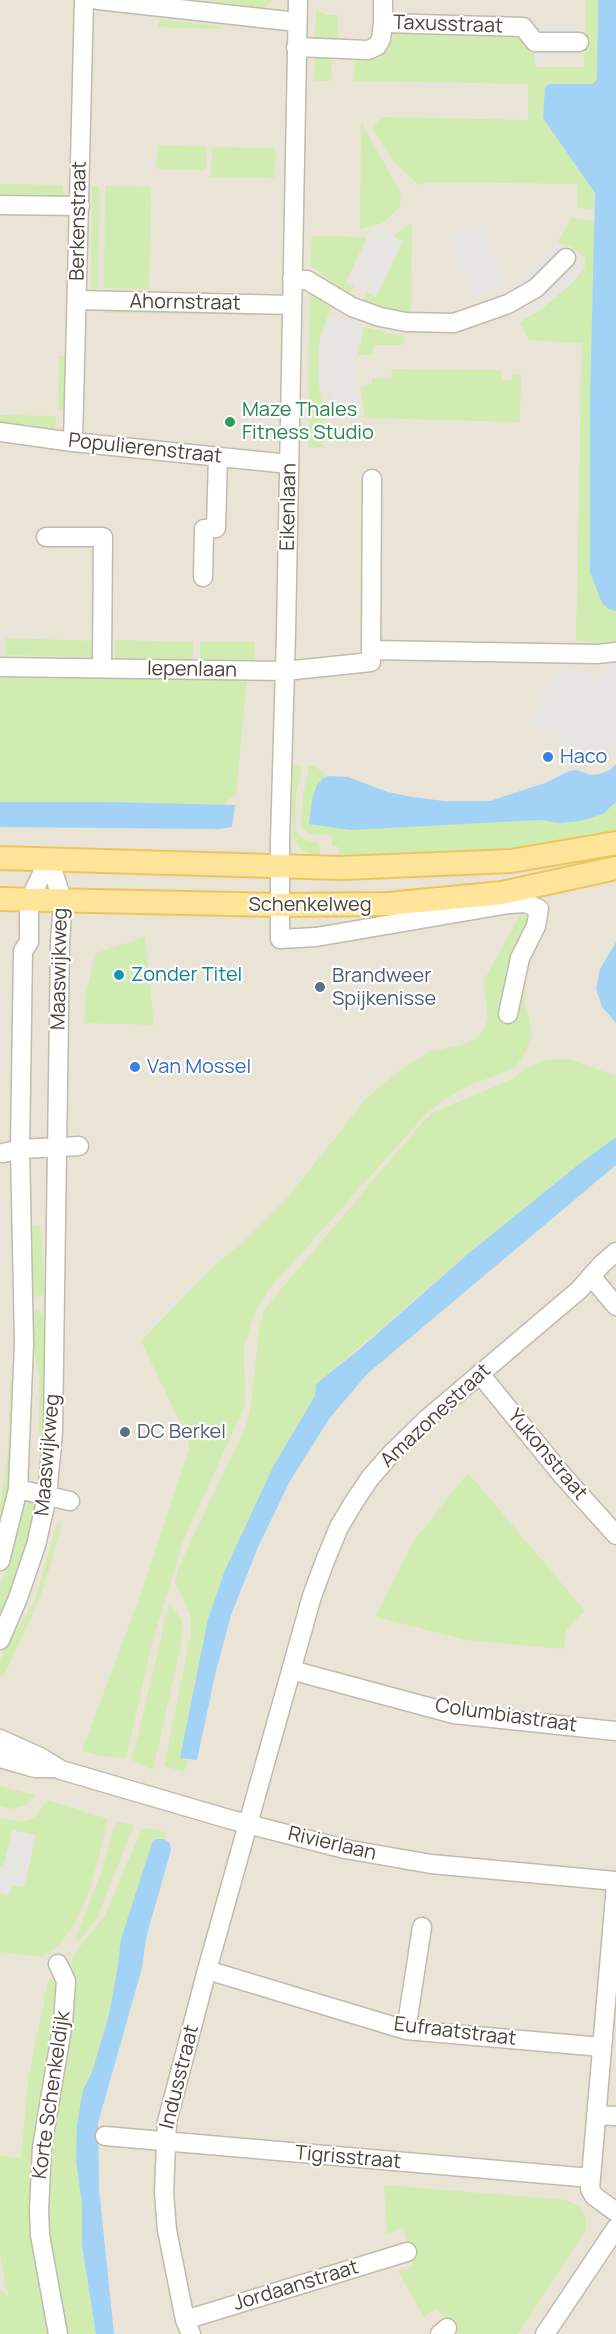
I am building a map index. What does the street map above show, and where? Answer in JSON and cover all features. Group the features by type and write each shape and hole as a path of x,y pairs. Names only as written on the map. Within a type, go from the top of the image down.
{"main road":[{"name":"Schenkelweg","path":"0,858 342,868 512,861 616,843"},
{"name":"Schenkelweg","path":"0,899 279,905 388,904 502,893 616,868"}],"street":[{"name":"Berkenstraat","path":"73,442 84,0"},
{"path":"98,0 297,22"},
{"name":"Eikenlaan","path":"280,939 297,0"},
{"name":"Taxusstraat","path":"296,47 368,50 377,46 381,39 383,0"},
{"name":"Taxusstraat","path":"383,23 523,27 535,42 579,42"},
{"path":"0,205 80,207"},
{"path":"292,280 307,280 352,307 380,317 406,322 454,323 508,304 536,288 566,258"},
{"name":"Ahornstraat","path":"77,300 292,305"},
{"name":"Populierenstraat","path":"0,432 73,442 290,464"},
{"path":"203,578 204,529 216,528 218,456"},
{"path":"372,479 371,650 597,654 616,652"},
{"path":"46,537 103,537 102,668"},
{"name":"Iepenlaan","path":"0,667 285,671 371,662 371,650"},
{"name":"Maaswijkweg","path":"0,1561 18,1489 24,1304 11,1151 23,951 29,942 29,901 49,859"},
{"name":"Maaswijkweg","path":"0,1640 18,1598 36,1545 47,1497 55,1365 60,942 63,902 49,859"},
{"name":"Schenkelweg","path":"280,939 316,937 526,903 539,909 536,926 520,958 508,1014"},
{"path":"11,1151 79,1146"},
{"name":"Amazonestraat","path":"249,1824 312,1596 339,1527 354,1502 370,1478 391,1454 428,1418 579,1290 616,1252"},
{"path":"591,1276 616,1306"},
{"name":"Yukonstraat","path":"480,1374 563,1476 616,1535"},
{"path":"18,1489 70,1501"},
{"name":"Columbiastraat","path":"291,1671 454,1713 616,1731"},
{"name":"Rivierlaan","path":"0,1739 40,1757 55,1768"},
{"name":"Rivierlaan","path":"0,1758 35,1768 55,1768 345,1849 431,1864 616,1883"},
{"name":"Indusstraat","path":"188,2327 166,2230 164,2192 167,2122 249,1824"},
{"path":"616,1883 590,2189 594,2196 616,2212"},
{"path":"406,2030 422,1927"},
{"name":"Korte Schenkeldijk","path":"58,1964 66,1981 63,2022 42,2147 39,2210 40,2235 58,2334"},
{"name":"Eufraatstraat","path":"207,1970 406,2030 602,2047"},
{"path":"596,2115 616,2116"},
{"name":"Tigrisstraat","path":"105,2136 165,2143 591,2178"},
{"path":"545,2334 616,2228"},
{"name":"Jordaanstraat","path":"188,2327 406,2252"}],"shaded area":[{"path":"0,0 616,0 616,2334 0,2334"},
{"path":"541,25 575,25 574,60 534,59 535,42 540,42"},
{"path":"481,223 508,285 475,299 448,238"},
{"path":"372,227 403,241 376,297 346,282"},
{"path":"557,243 585,268 572,283 544,307 520,322 510,295 516,291 511,282 540,260"},
{"path":"330,313 361,326 354,358 355,381 362,420 336,419 332,388 320,389 318,357 320,338"},
{"path":"616,661 616,747 609,757 603,753 597,762 528,720 560,668 566,671 572,663 599,680 610,662"},
{"path":"12,1830 36,1835 24,1887 12,1885 9,1895 0,1893 0,1867 3,1867"}],"green space":[{"path":"200,0 273,0 264,8"},
{"path":"586,0 598,0 597,79 593,84 549,84 545,89 543,118 593,187 595,209 577,208 577,184 429,182 419,185 393,161 372,127 383,117 528,120 528,84 354,81 355,55 381,55 385,52 389,38 399,30 517,35 523,44 535,49 535,67 584,67"},
{"path":"316,10 327,15 338,15 338,43 315,42"},
{"path":"159,19 223,26 219,29 158,27"},
{"path":"315,55 332,55 331,81 314,81"},
{"path":"361,122 401,194 400,207 382,223 360,229"},
{"path":"158,145 207,147 206,170 157,169"},
{"path":"212,147 275,148 274,178 211,177"},
{"path":"0,184 63,185 63,195 0,194"},
{"path":"92,186 99,186 98,289 91,289"},
{"path":"105,186 151,187 149,289 104,288"},
{"path":"571,218 595,221 590,401 590,572 609,609 616,611 616,644 576,641 582,343 529,340 520,322 544,307 585,268 585,258 569,245 566,247 558,241"},
{"path":"412,224 411,312 396,311 364,300 367,292 377,296 402,241 394,237 402,228"},
{"path":"312,236 367,237 346,282 354,286 349,294 310,265"},
{"path":"310,293 331,307 320,338 318,378 324,419 323,448 308,447"},
{"path":"103,308 264,310 264,315 102,313"},
{"path":"364,327 405,337 403,345 373,345 372,355 358,355"},
{"path":"59,356 65,356 64,410 58,410"},
{"path":"392,369 501,370 502,380 512,380 512,374 521,374 520,422 365,418 360,387 372,384 372,378 391,379"},
{"path":"0,415 56,416 55,428 0,422"},
{"path":"6,638 98,641 98,657 5,655"},
{"path":"115,640 193,642 193,660 115,658"},
{"path":"200,642 255,642 255,660 200,659"},
{"path":"0,673 247,677 236,795 224,805 0,802"},
{"path":"292,765 302,766 296,795 295,830 305,840 318,843 321,856 311,855 302,850 293,838"},
{"path":"309,766 314,766 328,776 322,779 350,829 540,820 560,823 611,808 616,802 616,835 535,849 434,857 339,856 339,847 332,846 332,835 310,834 301,827 303,795"},
{"path":"521,913 526,915 530,923 545,922 527,971 525,1004 530,1020 531,1036 528,1047 515,1068 470,1085 443,1100 426,1114 269,1289 254,1314 244,1348 245,1405 183,1541 152,1643 126,1758 82,1751 143,1588 189,1449 188,1439 141,1341 213,1267 244,1241 289,1196 366,1099 401,1069 429,1052 461,1045 478,1038 488,1020 484,980"},
{"path":"145,937 154,1025 85,1023 86,993 96,953"},
{"path":"571,1060 616,1076 616,1137 469,1253 316,1384 315,1396 274,1465 225,1570 208,1619 180,1758 188,1759 184,1772 164,1766 191,1634 190,1615 175,1581 179,1567 246,1426 251,1405 263,1313 421,1124 434,1112 513,1079 526,1068 544,1061"},
{"path":"33,1226 40,1226 45,1290 45,1294 38,1297 33,1294 32,1290"},
{"path":"38,1310 45,1316 44,1436 42,1460 39,1464 39,1377 31,1333 32,1313"},
{"path":"15,1381 12,1461 0,1530 0,1509 9,1443 10,1382"},
{"path":"469,1474 585,1611 566,1630 564,1649 466,1640 377,1617 414,1541"},
{"path":"28,1500 36,1504 29,1539 0,1620 0,1587 12,1553 22,1508"},
{"path":"62,1518 51,1564 38,1603 4,1675 0,1677 0,1661 4,1650 34,1603 56,1527"},
{"path":"169,1605 182,1620 181,1645 153,1770 132,1760"},
{"path":"0,1786 35,1795 26,1805 11,1809 0,1806"},
{"path":"48,1800 108,1819 87,1896 74,1925 59,1945 41,1957 0,1952 0,1818 22,1822 34,1818"},
{"path":"116,1821 134,1825 96,1920 79,1941 75,1940 100,1876"},
{"path":"146,1828 166,1832 164,1839 156,1839 121,1939 109,2015 92,2072 83,2090 76,2161 82,2204 82,2246 96,2334 62,2334 50,2268 43,2184 71,1999 72,1957 104,1917 141,1831"},
{"path":"49,1978 56,1982 61,1991 42,2105 52,2334 0,2334 0,2290 4,2291 10,2301 0,2251 0,2155 21,2159 28,2080"},
{"path":"384,2185 566,2200 581,2207 586,2217 586,2231 518,2334 458,2334 436,2308 424,2317 398,2271 414,2266 403,2228 387,2234"}],"water":[{"path":"598,0 616,0 616,611 602,603 590,572 590,401 595,193 543,118 545,88 549,84 593,84 597,79"},
{"path":"616,764 616,802 603,814 581,821 560,823 540,820 350,830 309,824 316,787 322,779 328,776 348,777 388,792 412,797 444,801 490,801 545,783 569,771 577,770 590,775 599,774 610,770"},
{"path":"0,802 235,805 232,827 218,829 0,827"},
{"path":"616,942 616,1023 602,1007 596,989 600,969"},
{"path":"616,1137 616,1165 367,1374 329,1419 290,1481 258,1547 231,1615 215,1675 197,1760 180,1758 208,1619 225,1570 274,1465 315,1396 316,1384 362,1347 469,1253"},
{"path":"156,1839 164,1839 170,1843 171,1850 146,1938 142,1968 98,2123 99,2189 114,2334 96,2334 82,2246 82,2204 76,2161 77,2125 83,2090 92,2072 109,2015 121,1939 152,1843"}],"place":[{"name":"Maze Thales Fitness Studio","path":"230,422"},
{"name":"Haco","path":"548,757"},
{"name":"Zonder Titel","path":"119,975"},
{"name":"Brandweer Spijkenisse","path":"320,987"},
{"name":"Van Mossel","path":"135,1067"},
{"name":"DC Berkel","path":"125,1432"}]}
